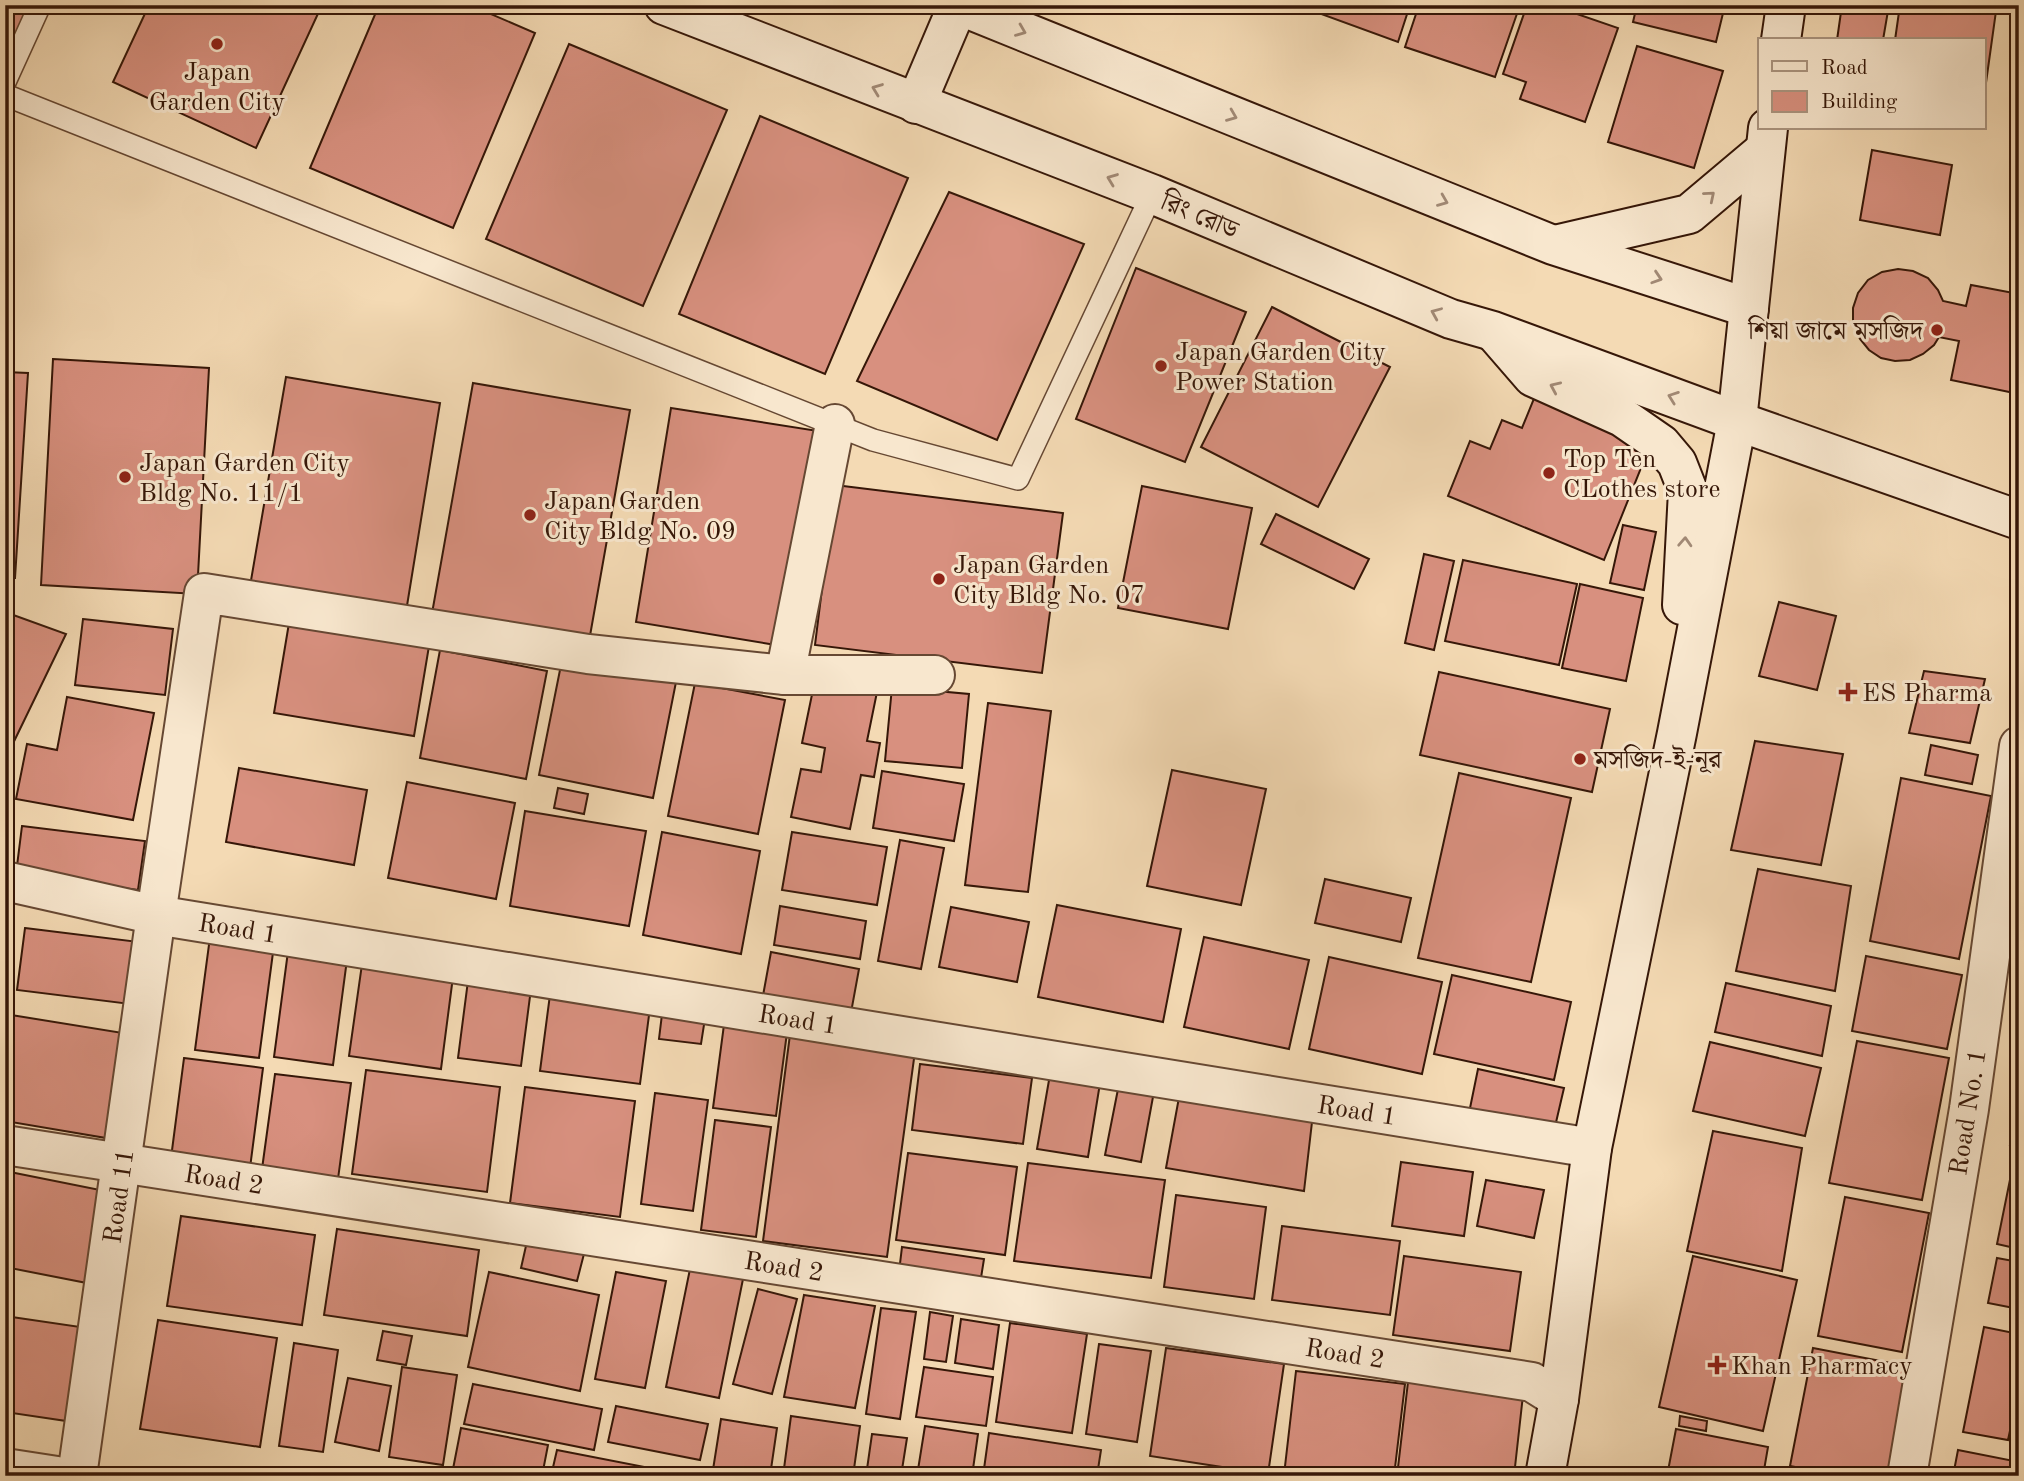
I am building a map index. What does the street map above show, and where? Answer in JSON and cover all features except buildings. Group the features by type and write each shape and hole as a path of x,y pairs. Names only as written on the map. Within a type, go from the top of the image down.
{"street":[{"name":"রিং রোড","path":"664,5 1152,194 1451,319 1493,331 1737,421 2019,520"},
{"path":"916,104 958,5 1553,246 1749,308"},
{"path":"1781,38 1786,5"},
{"path":"1553,246 1689,214 1767,139"},
{"path":"1545,1476 1559,1399 1592,1147 1678,733 1737,421 1767,139"},
{"path":"1493,331 1533,377 1622,417 1661,444 1678,463 1688,491 1678,733"},
{"path":"835,424 785,675 935,675"},
{"name":"Road 11","path":"77,1476 204,593 588,654 785,675"},
{"name":"Road No. 1","path":"1907,1476 1969,1109 2019,746"},
{"name":"Road 1","path":"5,880 156,915 1592,1147"},
{"name":"Road 2","path":"5,1145 1532,1382 1559,1399"},
{"path":"5,1468 57,1476"}],"lane":[{"path":"5,82 40,5"},
{"path":"5,95 873,440 1018,479 1152,194"}],"place":[{"name":"Japan Garden City","path":"217,44"},
{"name":"শিয়া জামে মসজিদ","path":"1937,330"},
{"name":"Japan Garden City Power Station","path":"1161,366"},
{"name":"Top Ten CLothes store","path":"1549,473"},
{"name":"Japan Garden City Bldg No. 11/1","path":"125,477"},
{"name":"Japan Garden City Bldg No. 09","path":"530,515"},
{"name":"Japan Garden City Bldg No. 07","path":"939,579"},
{"name":"ES Pharma","path":"1848,692"},
{"name":"মসজিদ-ই-নূর","path":"1580,759"},
{"name":"Khan Pharmacy","path":"1717,1365"}]}
